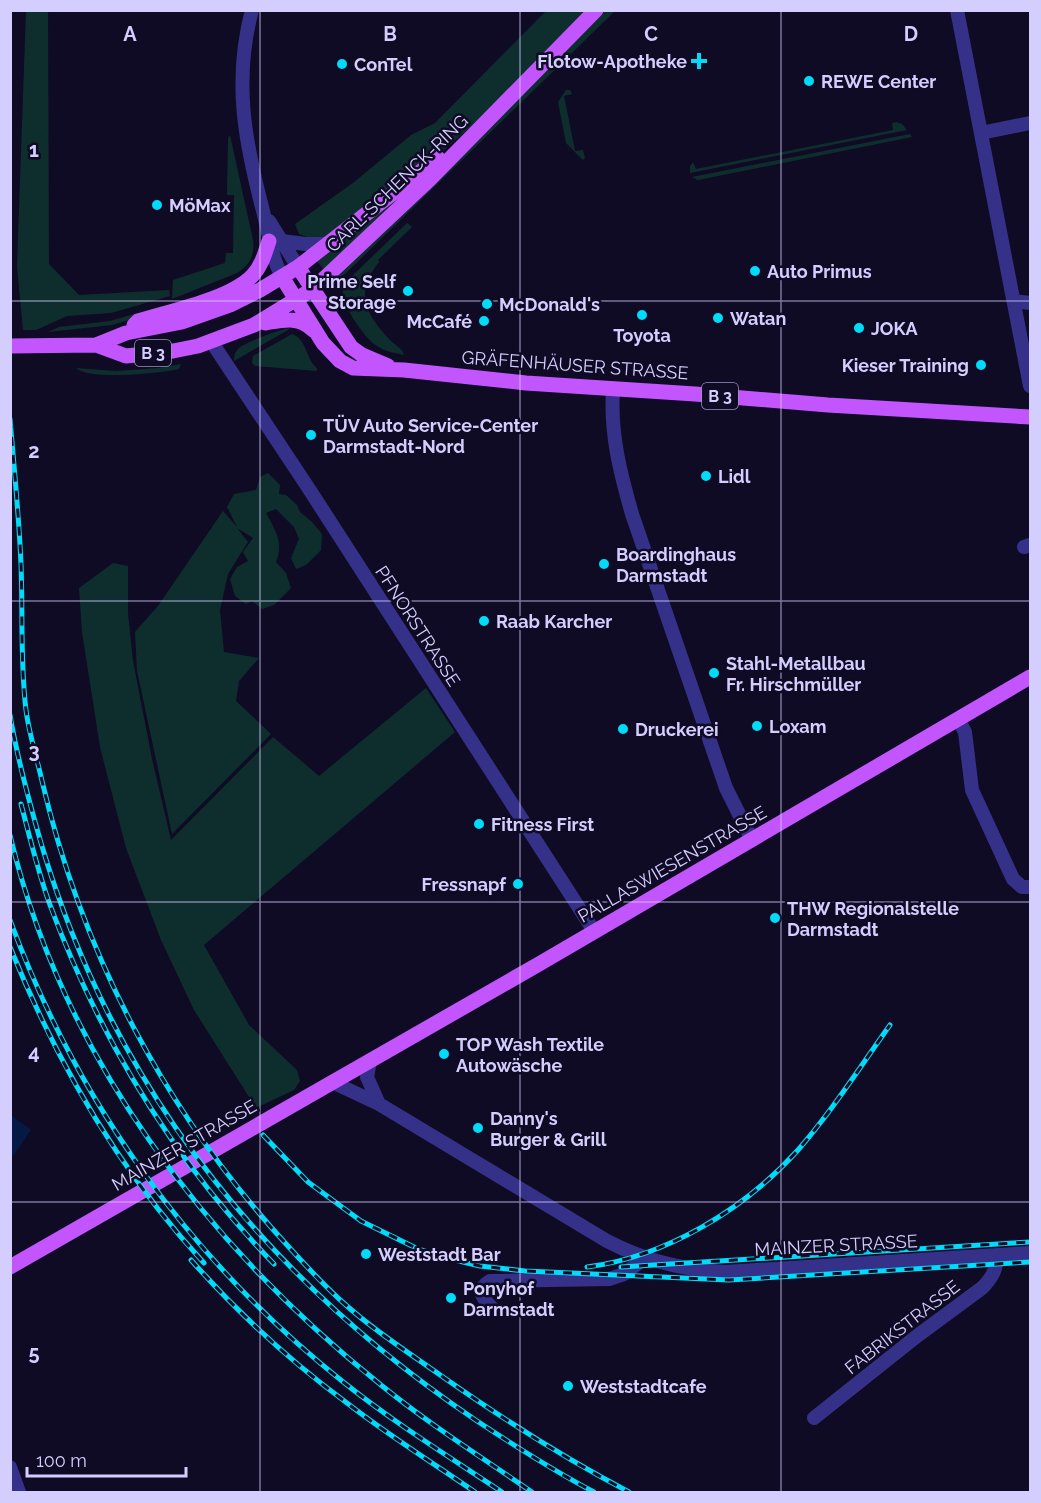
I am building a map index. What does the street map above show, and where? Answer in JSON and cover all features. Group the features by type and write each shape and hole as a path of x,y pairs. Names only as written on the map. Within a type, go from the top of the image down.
{"main road":[{"name":"CARL-SCHENCK-RING","path":"296,300 314,289 389,219 596,10"},
{"name":"CARL-SCHENCK-RING","path":"298,267 506,103"},
{"path":"126,333 138,321 195,304 245,282 259,267 276,241"},
{"name":"GRÄFENHÄUSER STRASSE","path":"298,267 341,334 356,351 380,363 404,370"},
{"name":"B 3","path":"96,345 126,333 182,322 230,305 298,267"},
{"name":"GRÄFENHÄUSER STRASSE","path":"282,277 329,351 346,365 362,369 404,370 505,382 1030,417"},
{"path":"254,325 296,300"},
{"path":"199,316 211,341"},
{"name":"B 3","path":"10,346 96,345 126,356 173,351 211,341 254,325 296,320 317,334"},
{"name":"PALLASWIESENSTRASSE","path":"332,1083 1030,677"},
{"name":"MAINZER STRASSE","path":"10,1267 332,1083"}],"street":[{"path":"252,10 244,48 242,88 246,140 263,212 276,241 298,267"},
{"path":"957,10 1030,386"},
{"path":"981,133 1030,123"},
{"path":"276,241 331,243"},
{"path":"276,241 274,261 282,277"},
{"path":"1014,301 1030,303"},
{"name":"PFNORSTRASSE","path":"211,341 594,931"},
{"path":"613,389 611,419 620,472 632,514 726,788 752,840"},
{"path":"958,719 965,732 972,790 1013,879 1022,888 1030,887"},
{"path":"369,1061 367,1077 379,1104"},
{"name":"MAINZER STRASSE","path":"332,1083 379,1104 588,1231 645,1258 687,1269 725,1272 1030,1253"},
{"name":"FABRIKSTRASSE","path":"814,1418 917,1336 982,1288 994,1272 997,1255"},
{"path":"494,1308 481,1295 482,1287 493,1280 609,1279 630,1271 645,1258"},
{"path":"10,1467 19,1492"}],"green space":[{"path":"26,11 48,11 49,264 79,295 169,290 170,296 111,313 67,316 36,330 23,330 17,266"},
{"path":"546,11 588,11 475,123 430,162 329,237 315,240 299,234 295,224 353,183 411,135 435,123"},
{"path":"604,11 615,11 345,274 337,281 333,280 508,109"},
{"path":"566,90 570,90 572,94 564,96 575,151 583,150 585,158 583,160 566,143 558,102"},
{"path":"892,123 902,124 907,130 690,173 690,166 693,162 696,169 893,130"},
{"path":"910,134 912,137 698,180 692,177"},
{"path":"230,135 253,240 252,255 245,267 237,273 172,299 173,280 225,263 226,253 233,253 234,195 227,195 228,138"},
{"path":"407,189 409,191 326,272 316,260"},
{"path":"407,223 412,227 378,260 365,294 366,304 375,323 404,355 384,350 372,343 352,316 343,293 349,279"},
{"path":"162,306 166,310 112,325 48,332 59,327 110,321"},
{"path":"290,328 234,361 237,351 243,345"},
{"path":"292,334 304,345 317,371 255,366 252,363 253,356"},
{"path":"181,364 179,369 125,375 95,374 76,368 116,371"},
{"path":"268,473 280,485 279,494 286,495 297,505 300,512 322,534 321,550 306,565 296,569 291,558 299,539 294,527 276,509 266,513 279,542 276,562 286,573 291,588 274,605 262,609 252,601 246,604 235,596 230,579 237,567 248,561 243,552 253,538 237,528 248,542 228,574 220,610 224,652 259,658 239,681 236,701 271,734 172,834 137,671 135,632 158,606 223,511 237,527 227,507 234,494 256,490 260,477"},
{"path":"113,563 128,566 128,613 133,661 171,840 273,737 319,776 426,688 455,732 204,945 249,1025 297,1070 300,1081 294,1090 256,1108 194,1010 161,940 126,848 100,747 82,632 79,588"}],"water":[{"path":"11,1115 31,1130 11,1159"}],"railway":[{"path":"10,419 20,546 22,655 27,719 59,846 81,909 134,1029 167,1086 203,1141 243,1194 309,1269 347,1306 382,1334 488,1408 557,1452 629,1492"},
{"path":"10,715 41,843 72,933 110,1017 155,1097 207,1171 265,1240 330,1305 400,1365 477,1421 549,1467 594,1492"},
{"path":"21,804 50,905 70,955 116,1050 172,1140 204,1183 274,1264"},
{"path":"10,835 34,916 65,994 104,1069 149,1140 200,1208 257,1271 317,1330 381,1385 455,1440 532,1492"},
{"path":"10,920 37,987 69,1052 104,1114 144,1173 188,1230 235,1284 287,1334 342,1381 401,1425 502,1492"},
{"path":"10,947 48,1032 93,1114 144,1191 204,1263"},
{"path":"587,1267 617,1262 675,1241 702,1227 754,1192 798,1150 890,1025"},
{"path":"263,1135 308,1182 361,1221 416,1248 480,1266 525,1271 729,1280 1030,1262"},
{"path":"621,1267 1030,1242"},
{"path":"191,1260 227,1299 305,1370 378,1426 475,1492"}],"place":[{"name":"Flotow-Apotheke","path":"699,61"},
{"name":"ConTel","path":"342,64"},
{"name":"REWE Center","path":"809,81"},
{"name":"MöMax","path":"157,205"},
{"name":"Auto Primus","path":"755,271"},
{"name":"Prime Self Storage","path":"408,291"},
{"name":"McDonald's","path":"487,304"},
{"name":"Toyota","path":"642,315"},
{"name":"Watan","path":"718,318"},
{"name":"McCafé","path":"484,321"},
{"name":"JOKA","path":"859,328"},
{"name":"Kieser Training","path":"981,365"},
{"name":"TÜV Auto Service-Center Darmstadt-Nord","path":"311,435"},
{"name":"Lidl","path":"706,476"},
{"name":"Boardinghaus Darmstadt","path":"604,564"},
{"name":"Raab Karcher","path":"484,621"},
{"name":"Stahl-Metallbau Fr. Hirschmüller","path":"714,673"},
{"name":"Loxam","path":"757,726"},
{"name":"Druckerei","path":"623,729"},
{"name":"Fitness First","path":"479,824"},
{"name":"Fressnapf","path":"518,884"},
{"name":"THW Regionalstelle Darmstadt","path":"775,918"},
{"name":"TOP Wash Textile Autowäsche","path":"444,1054"},
{"name":"Danny's Burger & Grill","path":"478,1128"},
{"name":"Weststadt Bar","path":"366,1254"},
{"name":"Ponyhof Darmstadt","path":"451,1298"},
{"name":"Weststadtcafe","path":"568,1386"}]}
